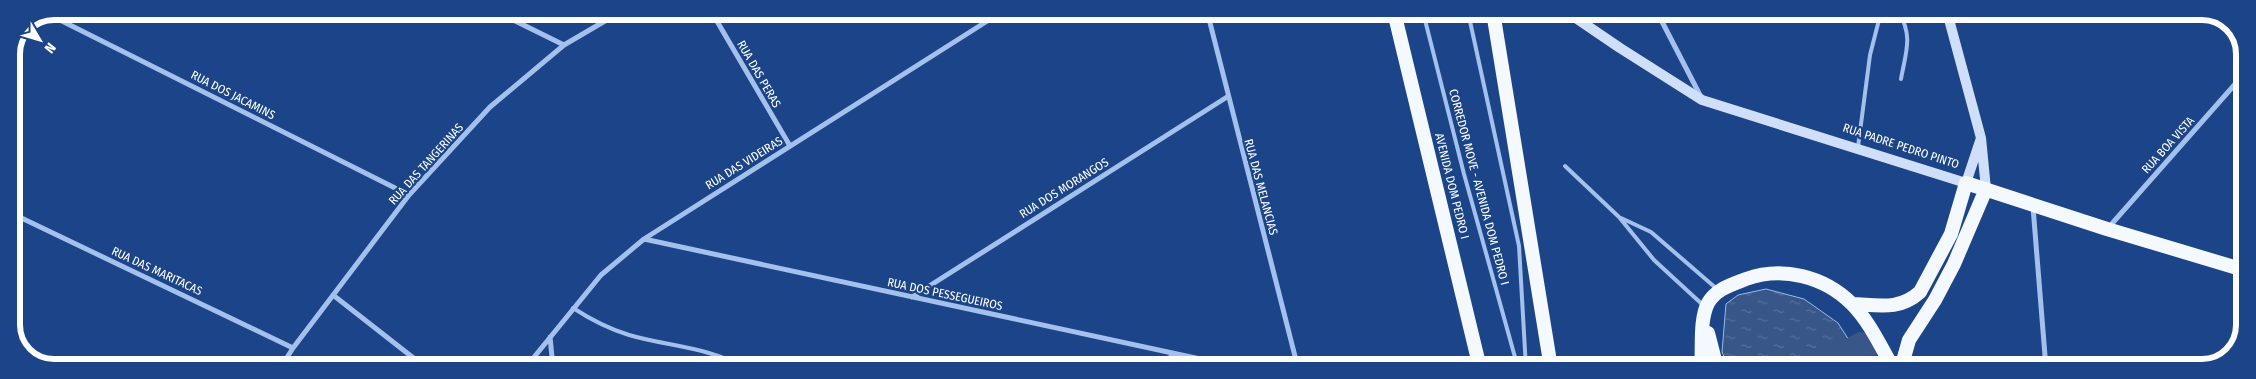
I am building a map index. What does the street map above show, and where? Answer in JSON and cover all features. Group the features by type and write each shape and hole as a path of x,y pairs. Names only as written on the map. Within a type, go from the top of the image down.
{"highway":[{"name":"AVENIDA DOM PEDRO I","path":"1396,20 1478,359"},
{"path":"1494,20 1550,359"},
{"path":"1852,304 1899,305 1914,298 1920,292 1950,234 1966,183"},
{"name":"RUA PADRE PEDRO PINTO","path":"1966,183 2236,268"},
{"path":"1904,359 1909,340 1935,300 1954,264 1986,189"},
{"path":"1702,359 1705,313 1708,303 1719,290 1753,277 1783,273 1811,277 1833,289 1852,304 1888,359"},
{"path":"1705,313 1714,359"}],"main road":[{"name":"RUA PADRE PEDRO PINTO","path":"1579,20 1702,100 1966,183"},
{"path":"1949,20 1981,138 1986,189"},
{"path":"1966,183 1981,138"}],"street":[{"name":"RUA DOS JACAMINS","path":"60,20 409,195"},
{"path":"513,20 564,45"},
{"name":"RUA DAS TANGERINAS","path":"286,359 409,195 490,108 564,45 607,20"},
{"name":"RUA DAS PERAS","path":"717,20 790,146"},
{"name":"RUA DAS VIDEIRAS","path":"532,359 601,275 644,239 989,20"},
{"name":"RUA DAS MELANCIAS","path":"1209,20 1296,359"},
{"path":"1661,20 1702,100"},
{"name":"RUA BOA VISTA","path":"2108,229 2236,83"},
{"name":"RUA DOS MORANGOS","path":"912,297 1228,96"},
{"path":"2033,204 2045,359"},
{"name":"RUA DAS MARITACAS","path":"20,217 293,348"},
{"name":"RUA DOS PESSEGUEIROS","path":"644,239 1201,359"},
{"path":"333,295 415,359"},
{"path":"550,336 551,359"},
{"path":"1164,359 1178,354"}],"lane":[{"name":"CORREDOR MOVE - AVENIDA DOM PEDRO I","path":"1425,20 1464,174 1515,359"},
{"name":"CORREDOR MOVE - AVENIDA DOM PEDRO I","path":"1470,20 1519,246 1526,359"},
{"path":"1858,148 1870,55 1880,20"},
{"path":"1902,78 1908,44 1907,26 1904,20"},
{"path":"1565,166 1619,217 1654,260 1705,313"},
{"path":"1619,217 1651,232 1719,290"},
{"path":"574,308 591,320 628,335 728,359"}],"water":[{"path":"1766,289 1804,299 1838,323 1861,359 1725,359 1722,352 1726,304 1738,295"}],"waterway":[{"path":"1843,359 1862,348"}]}
